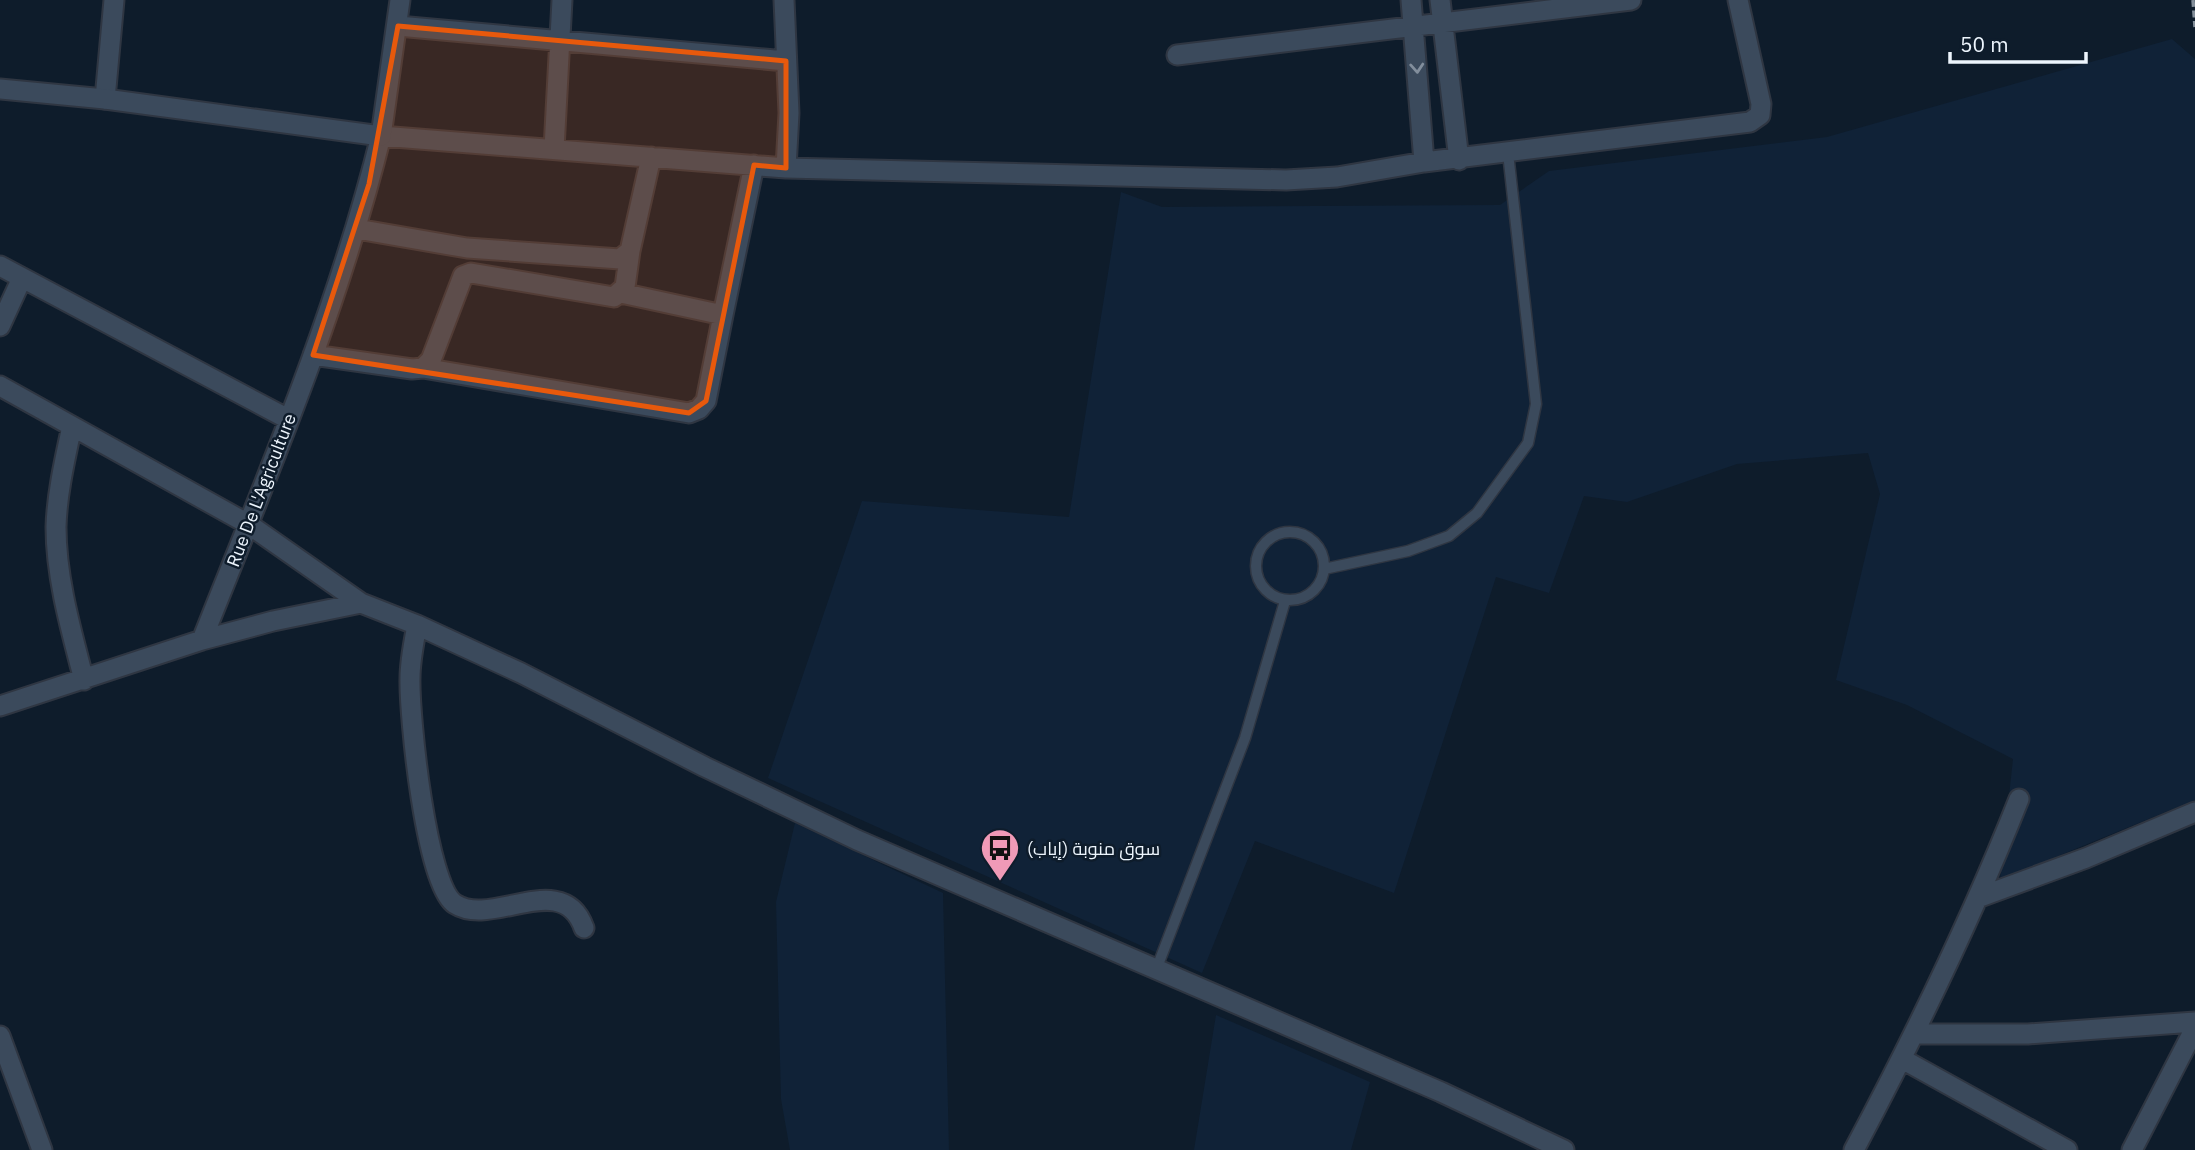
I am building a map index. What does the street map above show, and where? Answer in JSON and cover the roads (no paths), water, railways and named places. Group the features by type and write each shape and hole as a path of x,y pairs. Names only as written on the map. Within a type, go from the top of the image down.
{"street":[{"path":"104,99 114,0"},
{"name":"Rue De L'Agriculture","path":"202,640 313,355 357,229 381,136 401,0"},
{"path":"554,149 562,0"},
{"path":"784,0 789,113 786,167"},
{"path":"1411,0 1424,162"},
{"path":"1440,0 1459,160"},
{"path":"1177,55 1632,0"},
{"path":"0,89 104,99 381,136 754,165 1286,180 1337,177 1424,162 1459,160 1750,122 1760,115 1761,104 1738,0"},
{"path":"398,26 786,61"},
{"path":"463,276 471,273 614,297 621,293 625,287 650,157"},
{"path":"313,355 412,369 423,368 689,413 699,409 706,401 754,165"},
{"path":"357,229 467,248 610,259 620,259 630,251"},
{"path":"423,368 431,360 463,276 467,248"},
{"path":"0,266 288,419"},
{"path":"0,326 22,278"},
{"path":"621,293 723,315"},
{"path":"0,386 248,524 361,603 417,625 521,673 857,840 1441,1092 1564,1150"},
{"path":"72,426 61,477 56,527 66,607 84,680"},
{"path":"0,706 202,640 274,621 361,603"},
{"path":"417,625 410,680 416,761 424,815 443,890 456,905 474,910 525,900 556,902 575,911 584,928"},
{"path":"1854,1150 1915,1034 1980,897 2019,799"},
{"path":"1980,897 2086,859 2195,813"},
{"path":"1915,1034 2028,1034 2195,1022"},
{"path":"2132,1150 2195,1028"},
{"path":"0,1036 42,1150"},
{"path":"1902,1059 2067,1150"}],"lane":[{"path":"1324,569 1409,551 1450,536 1478,513 1528,443 1536,404 1507,153"},
{"path":"1283,532 1305,534 1320,548 1324,569 1316,589 1297,599 1285,601 1271,595 1260,582 1256,561 1265,542 1283,532"},
{"path":"1156,970 1245,738 1285,601"}],"place":[{"name":"سوق منوبة (إياب)","path":"1000,882"}]}
